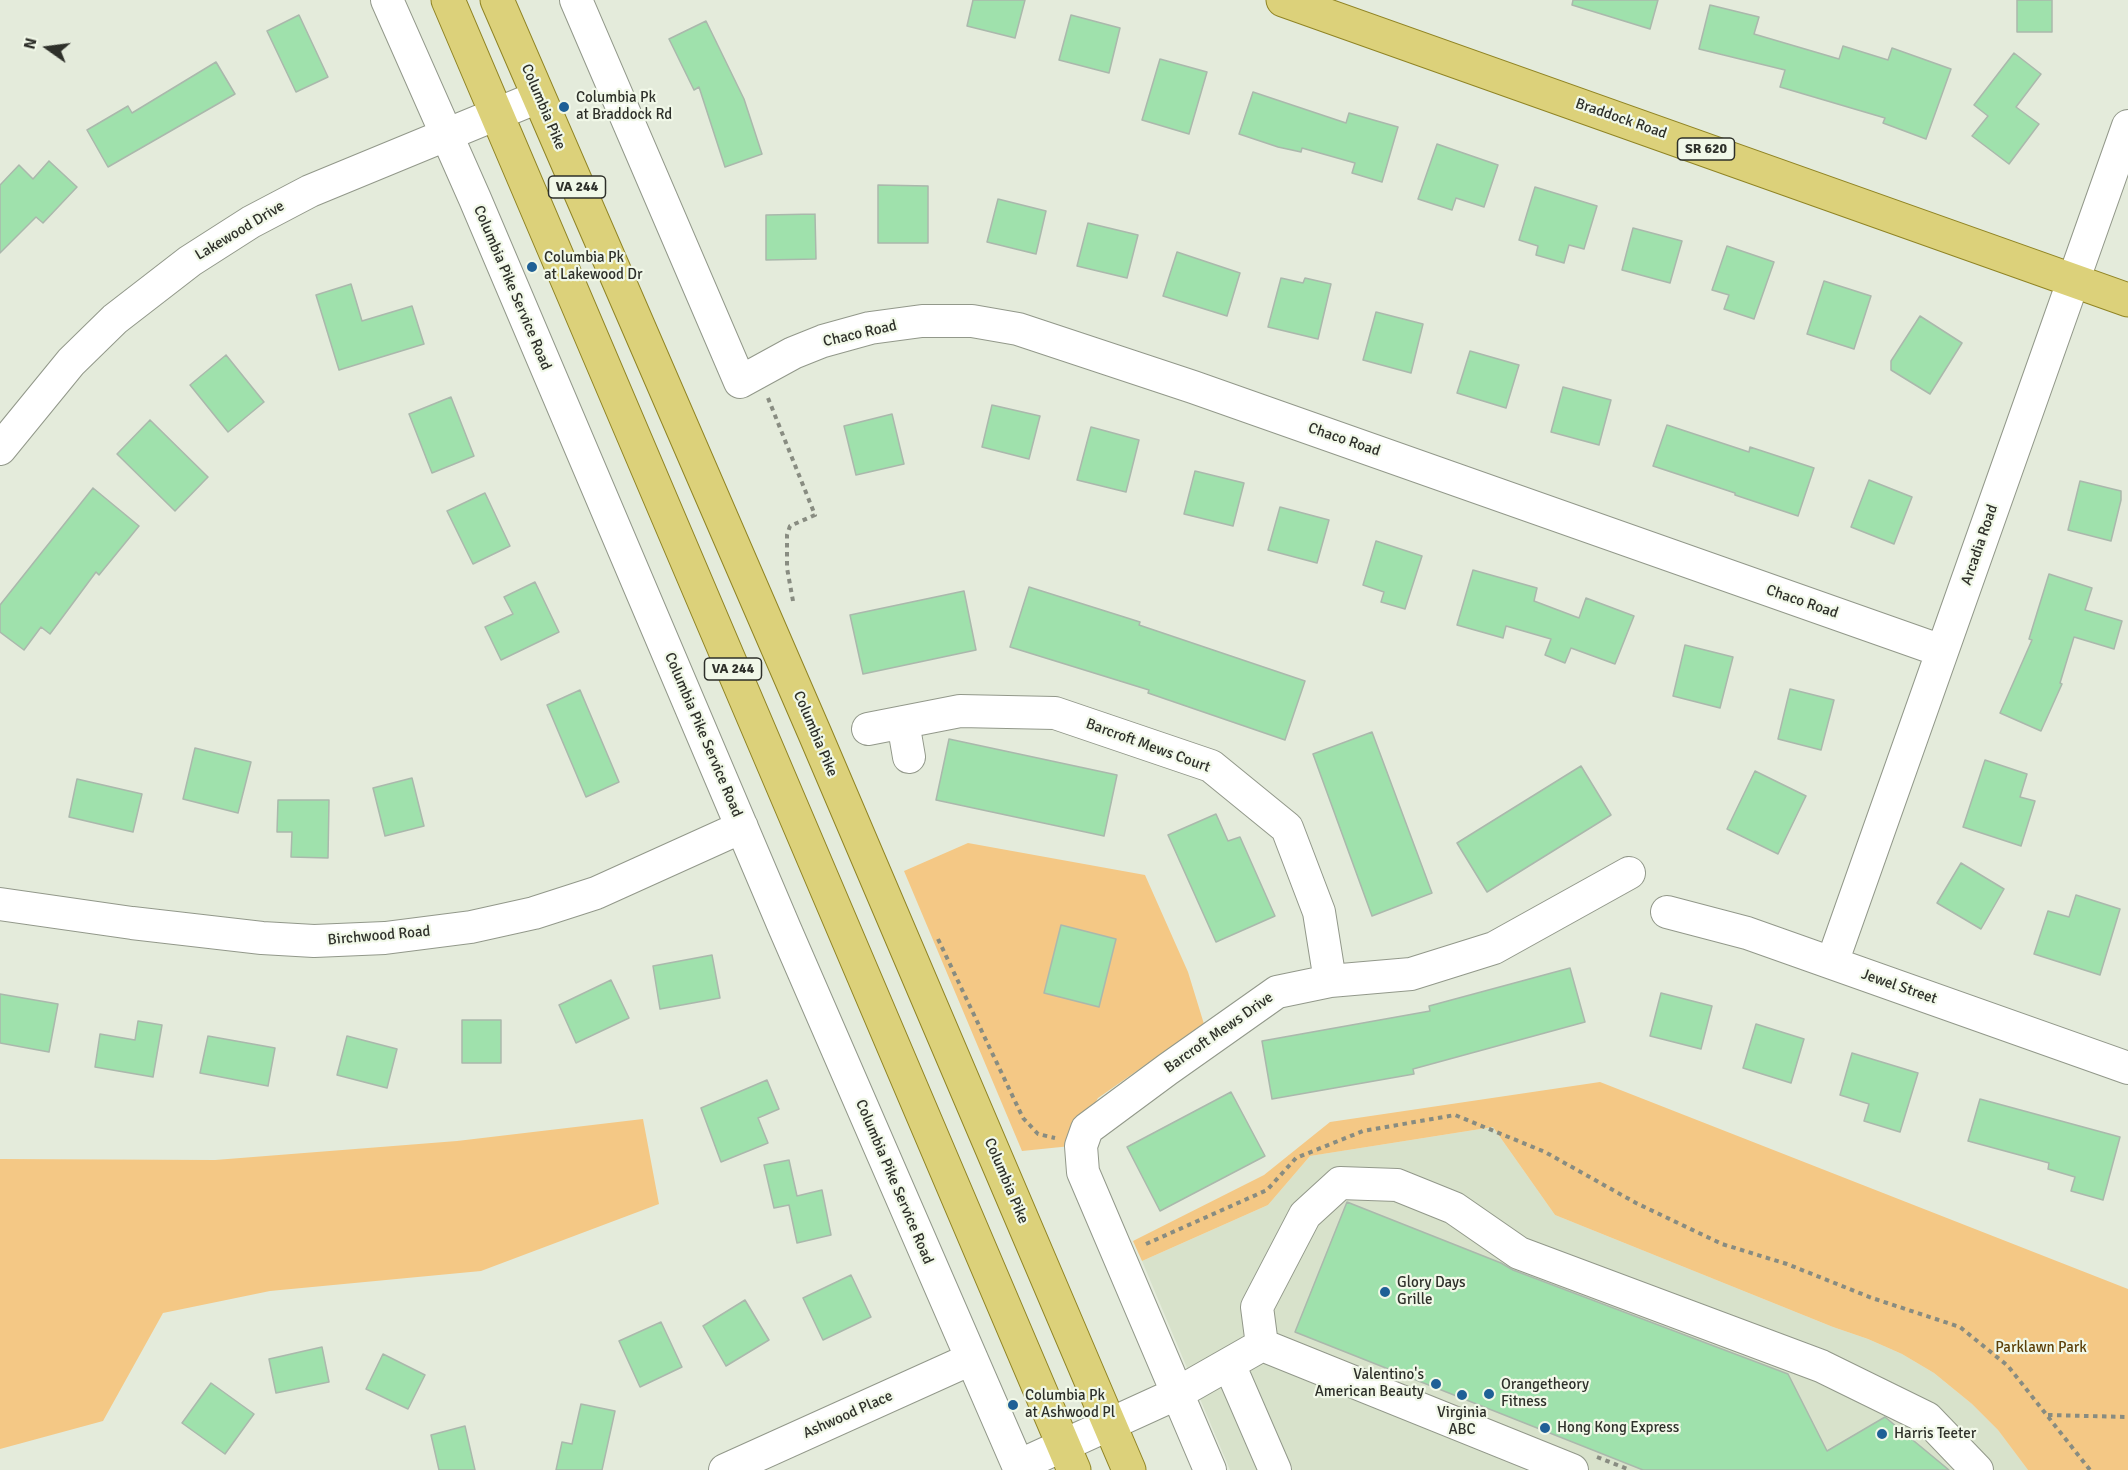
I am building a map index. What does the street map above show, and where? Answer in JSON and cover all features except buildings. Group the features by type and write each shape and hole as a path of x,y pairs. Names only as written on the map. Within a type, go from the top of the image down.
{"main road":[{"name":"VA 244","path":"448,0 1068,1457"},
{"name":"Columbia Pike","path":"497,0 815,734 1129,1470"},
{"name":"Braddock Road","path":"1283,0 2128,300"}],"street":[{"name":"Columbia Pike Service Road","path":"387,0 1019,1468"},
{"path":"576,0 749,377"},
{"name":"Lakewood Drive","path":"0,449 71,362 115,319 190,261 251,222 310,191 538,97"},
{"name":"Arcadia Road","path":"1833,963 2128,126"},
{"name":"Chaco Road","path":"749,377 793,353 870,328 932,321 972,321 1018,329 1193,387 1942,651"},
{"name":"Barcroft Mews Court","path":"868,729 960,711 1055,713 1211,766 1287,828 1319,912 1330,981"},
{"path":"903,722 909,757"},
{"name":"Birchwood Road","path":"0,904 132,923 262,938 314,941 385,938 471,927 534,913 596,893 742,827"},
{"name":"Barcroft Mews Drive","path":"1081,1146 1088,1129 1277,992 1330,981 1411,974 1494,948 1629,873"},
{"name":"Jewel Street","path":"1667,912 1747,933 2128,1068"},
{"path":"1081,1146 1083,1172 1210,1470"},
{"path":"1262,1345 1257,1307 1305,1215 1340,1183 1397,1185 1454,1208 1519,1253 1821,1366 1928,1418 1977,1470"},
{"path":"1019,1468 1068,1457 1109,1424 1176,1394 1262,1345"},
{"path":"1262,1345 1572,1470"},
{"name":"Ashwood Place","path":"725,1470 971,1359"},
{"path":"1229,1364 1275,1470"}],"path":[{"path":"749,377 815,515 790,526 787,535 787,568 793,603"},
{"path":"933,930 1023,1118 1038,1134 1081,1146"},
{"path":"1118,1256 1267,1190 1296,1158 1363,1131 1455,1115 1545,1152 1636,1203 1722,1244 1787,1264 1872,1298 1960,1327 2008,1366 2090,1470"},
{"path":"2047,1415 2128,1417"}],"shaded area":[{"path":"1493,1127 1555,1215 1902,1354 1934,1373 1972,1404 1998,1430 2028,1470 1230,1470 1142,1261 1268,1205 1310,1156"}],"green space":[{"path":"968,843 1145,875 1188,972 1204,1024 1098,1098 1071,1146 1022,1151 904,871"},
{"name":"Parklawn Park","path":"1600,1082 2128,1289 2128,1470 2028,1470 1998,1430 1972,1404 1934,1373 1902,1354 1555,1215 1493,1127 1310,1156 1268,1205 1142,1261 1133,1241 1264,1175 1330,1122"},
{"path":"643,1119 659,1204 481,1271 270,1291 163,1313 103,1421 0,1449 0,1159 215,1160 457,1141"}],"place":[{"name":"Columbia Pk at Braddock Rd","path":"564,107"},
{"name":"Columbia Pk at Lakewood Dr","path":"532,267"},
{"name":"Glory Days Grille","path":"1385,1292"},
{"name":"Valentino's American Beauty","path":"1436,1384"},
{"name":"Orangetheory Fitness","path":"1489,1394"},
{"name":"Virginia ABC","path":"1462,1395"},
{"name":"Columbia Pk at Ashwood Pl","path":"1013,1405"},
{"name":"Hong Kong Express","path":"1545,1428"},
{"name":"Harris Teeter","path":"1882,1434"}]}
